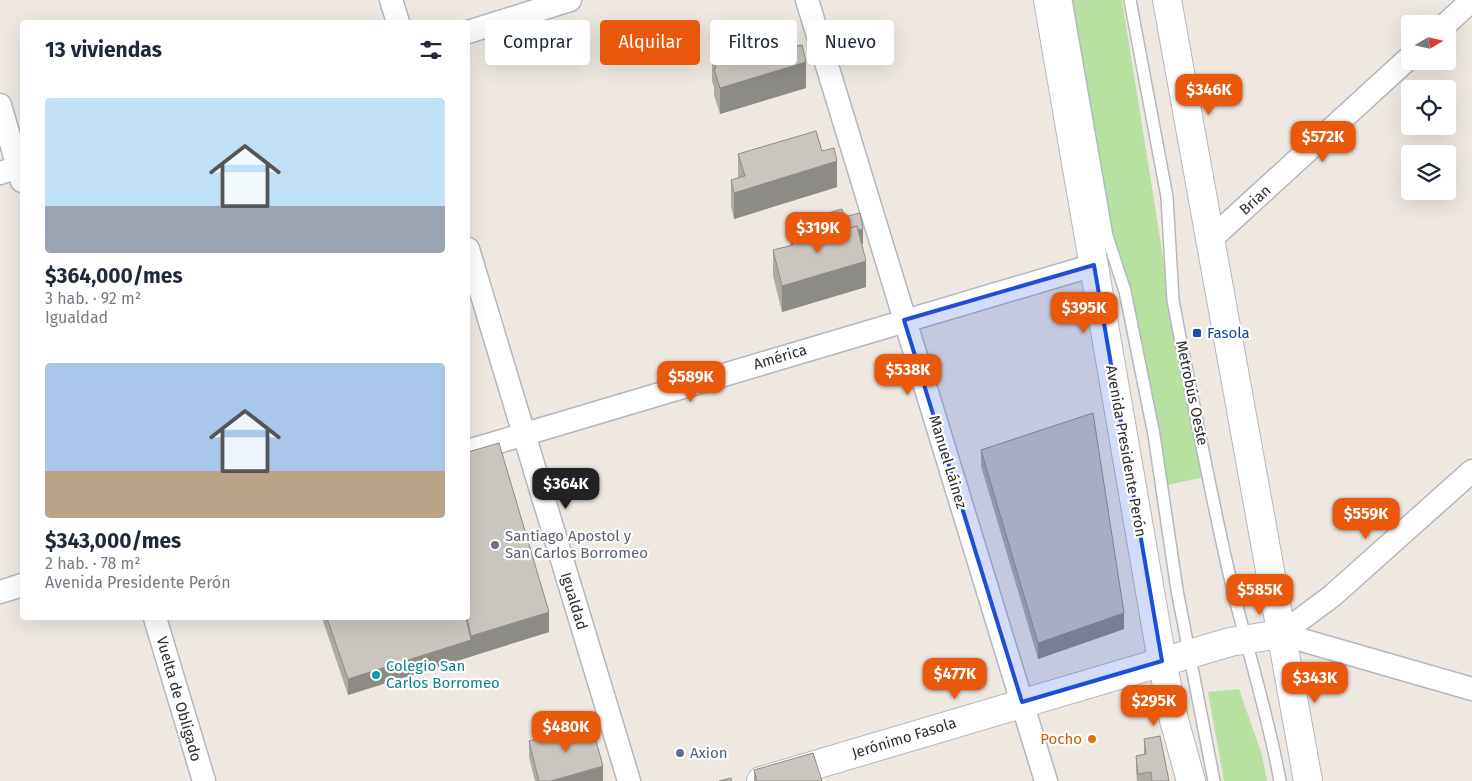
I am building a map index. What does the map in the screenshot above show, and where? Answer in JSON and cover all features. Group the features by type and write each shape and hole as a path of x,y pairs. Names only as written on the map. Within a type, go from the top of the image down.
{"main road":[{"name":"Avenida Presidente Perón","path":"1048,0 1162,661 1174,720 1191,781"},
{"path":"1166,0 1308,781"},
{"name":"Jerónimo Fasola","path":"761,781 1190,653 1230,642 1281,634"}],"street":[{"path":"391,0 397,20"},
{"path":"470,31 570,0"},
{"name":"Manuel Láinez","path":"807,0 1046,781"},
{"path":"1456,15 1472,0"},
{"name":"Brian","path":"1210,240 1401,65"},
{"path":"0,105 16,172"},
{"name":"Igualdad","path":"470,256 628,781"},
{"name":"América","path":"470,450 1094,264"},
{"path":"1281,634 1332,596 1472,471"},
{"path":"0,592 20,585"},
{"name":"Vuelta de Obligado","path":"156,620 204,781"},
{"path":"1281,634 1472,689"}],"lane":[{"path":"1066,0 1107,236 1126,291 1154,435 1177,590 1214,781"},
{"name":"Metrobús Oeste","path":"1130,0 1166,197 1175,309 1231,580 1272,736 1280,781"}],"highlighted area":[{"path":"1094,265 1162,661 1022,702 904,320"}],"green space":[{"path":"1070,0 1122,0 1168,288 1204,477 1168,485 1129,293 1115,243"},
{"path":"1239,689 1262,755 1267,781 1224,781 1208,692"}],"building":[{"path":"802,45 806,62 797,65 797,46"},
{"path":"715,65 796,65 720,88 714,69 716,68"},
{"path":"816,131 822,151 834,148 837,161 734,193 731,180 745,176 738,154"},
{"path":"842,209 844,217 860,213 863,229 858,230 857,226 818,237 814,233 811,218"},
{"path":"808,226 818,237 857,226 866,261 782,286 773,250 793,245 790,233"},
{"path":"1093,413 1124,613 1038,643 981,450"},
{"name":"Santiago Apostol y San Carlos Borromeo","path":"499,443 549,612 471,636 467,620 470,620 470,451"},
{"name":"Colegio San Carlos Borromeo","path":"328,620 466,620 471,640 348,679"},
{"path":"591,723 603,766 551,781 539,781 529,741"},
{"path":"1160,736 1169,781 1152,781 1151,772 1138,774 1136,756 1146,754 1144,739"},
{"path":"813,753 822,781 757,781 754,770"},
{"path":"731,778 732,781 719,781"}],"place":[{"name":"Fasola","path":"1197,333"},
{"name":"Santiago Apostol y San Carlos Borromeo","path":"495,545"},
{"name":"Colegio San Carlos Borromeo","path":"376,675"},
{"name":"Pocho","path":"1092,739"},
{"name":"Axion","path":"680,753"}]}
